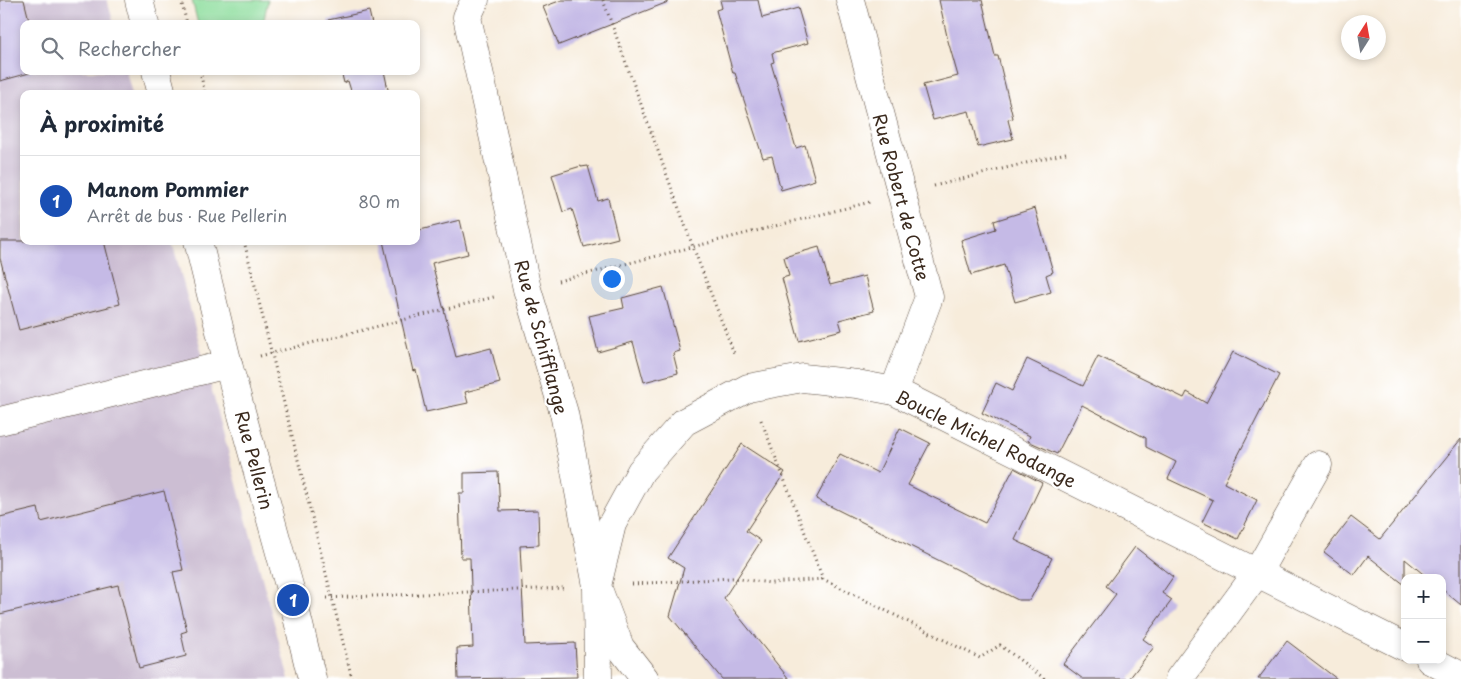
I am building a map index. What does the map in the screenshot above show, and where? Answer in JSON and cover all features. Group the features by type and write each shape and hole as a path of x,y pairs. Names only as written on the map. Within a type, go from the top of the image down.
{"street":[{"path":"139,0 144,20"},
{"name":"Rue de Schifflange","path":"475,0 466,17 527,289 564,413 597,586 598,679"},
{"name":"Rue Robert de Cotte","path":"850,0 900,194 929,297 894,391"},
{"path":"157,75 161,90"},
{"name":"Rue Pellerin","path":"199,245 228,364 293,600 312,679"},
{"path":"0,421 228,364"},
{"name":"Boucle Michel Rodange","path":"597,586 612,524 641,471 684,422 748,388 803,378 857,384 894,391 1401,646"},
{"path":"1179,679 1257,573 1318,465"},
{"path":"597,586 620,647 645,679"},
{"path":"1438,664 1461,676"}],"path":[{"path":"181,0 186,20"},
{"path":"603,0 692,247 823,579"},
{"path":"201,75 204,90"},
{"path":"228,364 1066,153"},
{"path":"245,245 352,679"},
{"path":"293,600 732,578 771,583 823,579 980,658 1000,644 1045,679"}],"shaded area":[{"path":"0,0 107,0 113,20 20,20 20,75 127,75 131,90 20,90 20,245 173,245 289,679 0,679"}],"green space":[{"path":"192,0 268,0 264,20 197,20"}],"building":[{"path":"0,0 24,0 29,20 20,20 20,75 22,75 0,81"},
{"path":"562,0 667,0 668,2 559,45 543,7"},
{"path":"720,0 758,0 762,18 798,8 808,43 772,53 774,62 771,63 796,148 805,145 815,180 781,190 772,156 763,158 735,73 733,73 716,10 722,8"},
{"path":"939,0 982,0 995,56 998,56 1013,118 1008,120 1013,139 978,147 969,111 933,120 923,85 958,76"},
{"path":"369,11 371,20 328,20"},
{"path":"342,75 385,75 388,90 351,90 348,81 344,83"},
{"path":"581,166 588,166 598,201 608,198 618,238 584,247 572,209 563,212 552,175"},
{"path":"1035,208 1053,272 1046,275 1051,292 1015,302 1004,265 971,275 961,240 996,229 994,221"},
{"path":"460,220 468,254 432,263 456,357 491,348 500,383 465,392 468,403 426,412 416,370 413,371 384,245 420,245 420,230"},
{"path":"0,241 20,241 20,245 105,245 120,304 19,330 0,258"},
{"path":"819,247 830,285 865,276 874,311 839,320 842,330 799,341 782,278 789,276 784,257"},
{"path":"663,287 680,351 673,353 678,373 644,382 633,342 598,352 589,316 624,308 622,298"},
{"path":"1233,352 1279,375 1224,483 1257,500 1238,539 1202,522 1213,500 1168,479 1176,462 1146,447 1146,438 1082,405 1057,454 1028,441 1030,436 982,413 996,383 1012,391 1027,359 1083,386 1098,356 1184,398 1187,392 1206,403"},
{"path":"900,428 930,443 908,485 985,523 1014,468 1042,483 1015,540 1052,558 1030,600 1018,600 816,499 840,454 878,473"},
{"path":"1461,439 1461,605 1446,592 1446,574 1423,574 1405,559 1405,574 1401,574 1401,582 1368,556 1354,575 1324,552 1351,517 1380,539"},
{"path":"742,444 785,472 746,531 761,541 724,598 789,679 722,679 670,616 684,568 668,558"},
{"path":"498,472 500,511 538,510 539,545 520,546 525,645 575,643 577,677 458,679 457,648 473,647 470,558 461,558 459,493 464,493 464,473"},
{"path":"164,491 183,570 173,572 187,631 181,633 186,656 139,668 118,585 0,614 0,517 38,508 41,522"},
{"path":"1135,547 1173,577 1162,593 1172,600 1143,639 1154,647 1129,679 1083,679 1063,664 1116,594 1106,586"},
{"path":"1287,641 1337,679 1258,679"}],"place":[{"name":"Manom Pommier","path":"293,600"}]}
